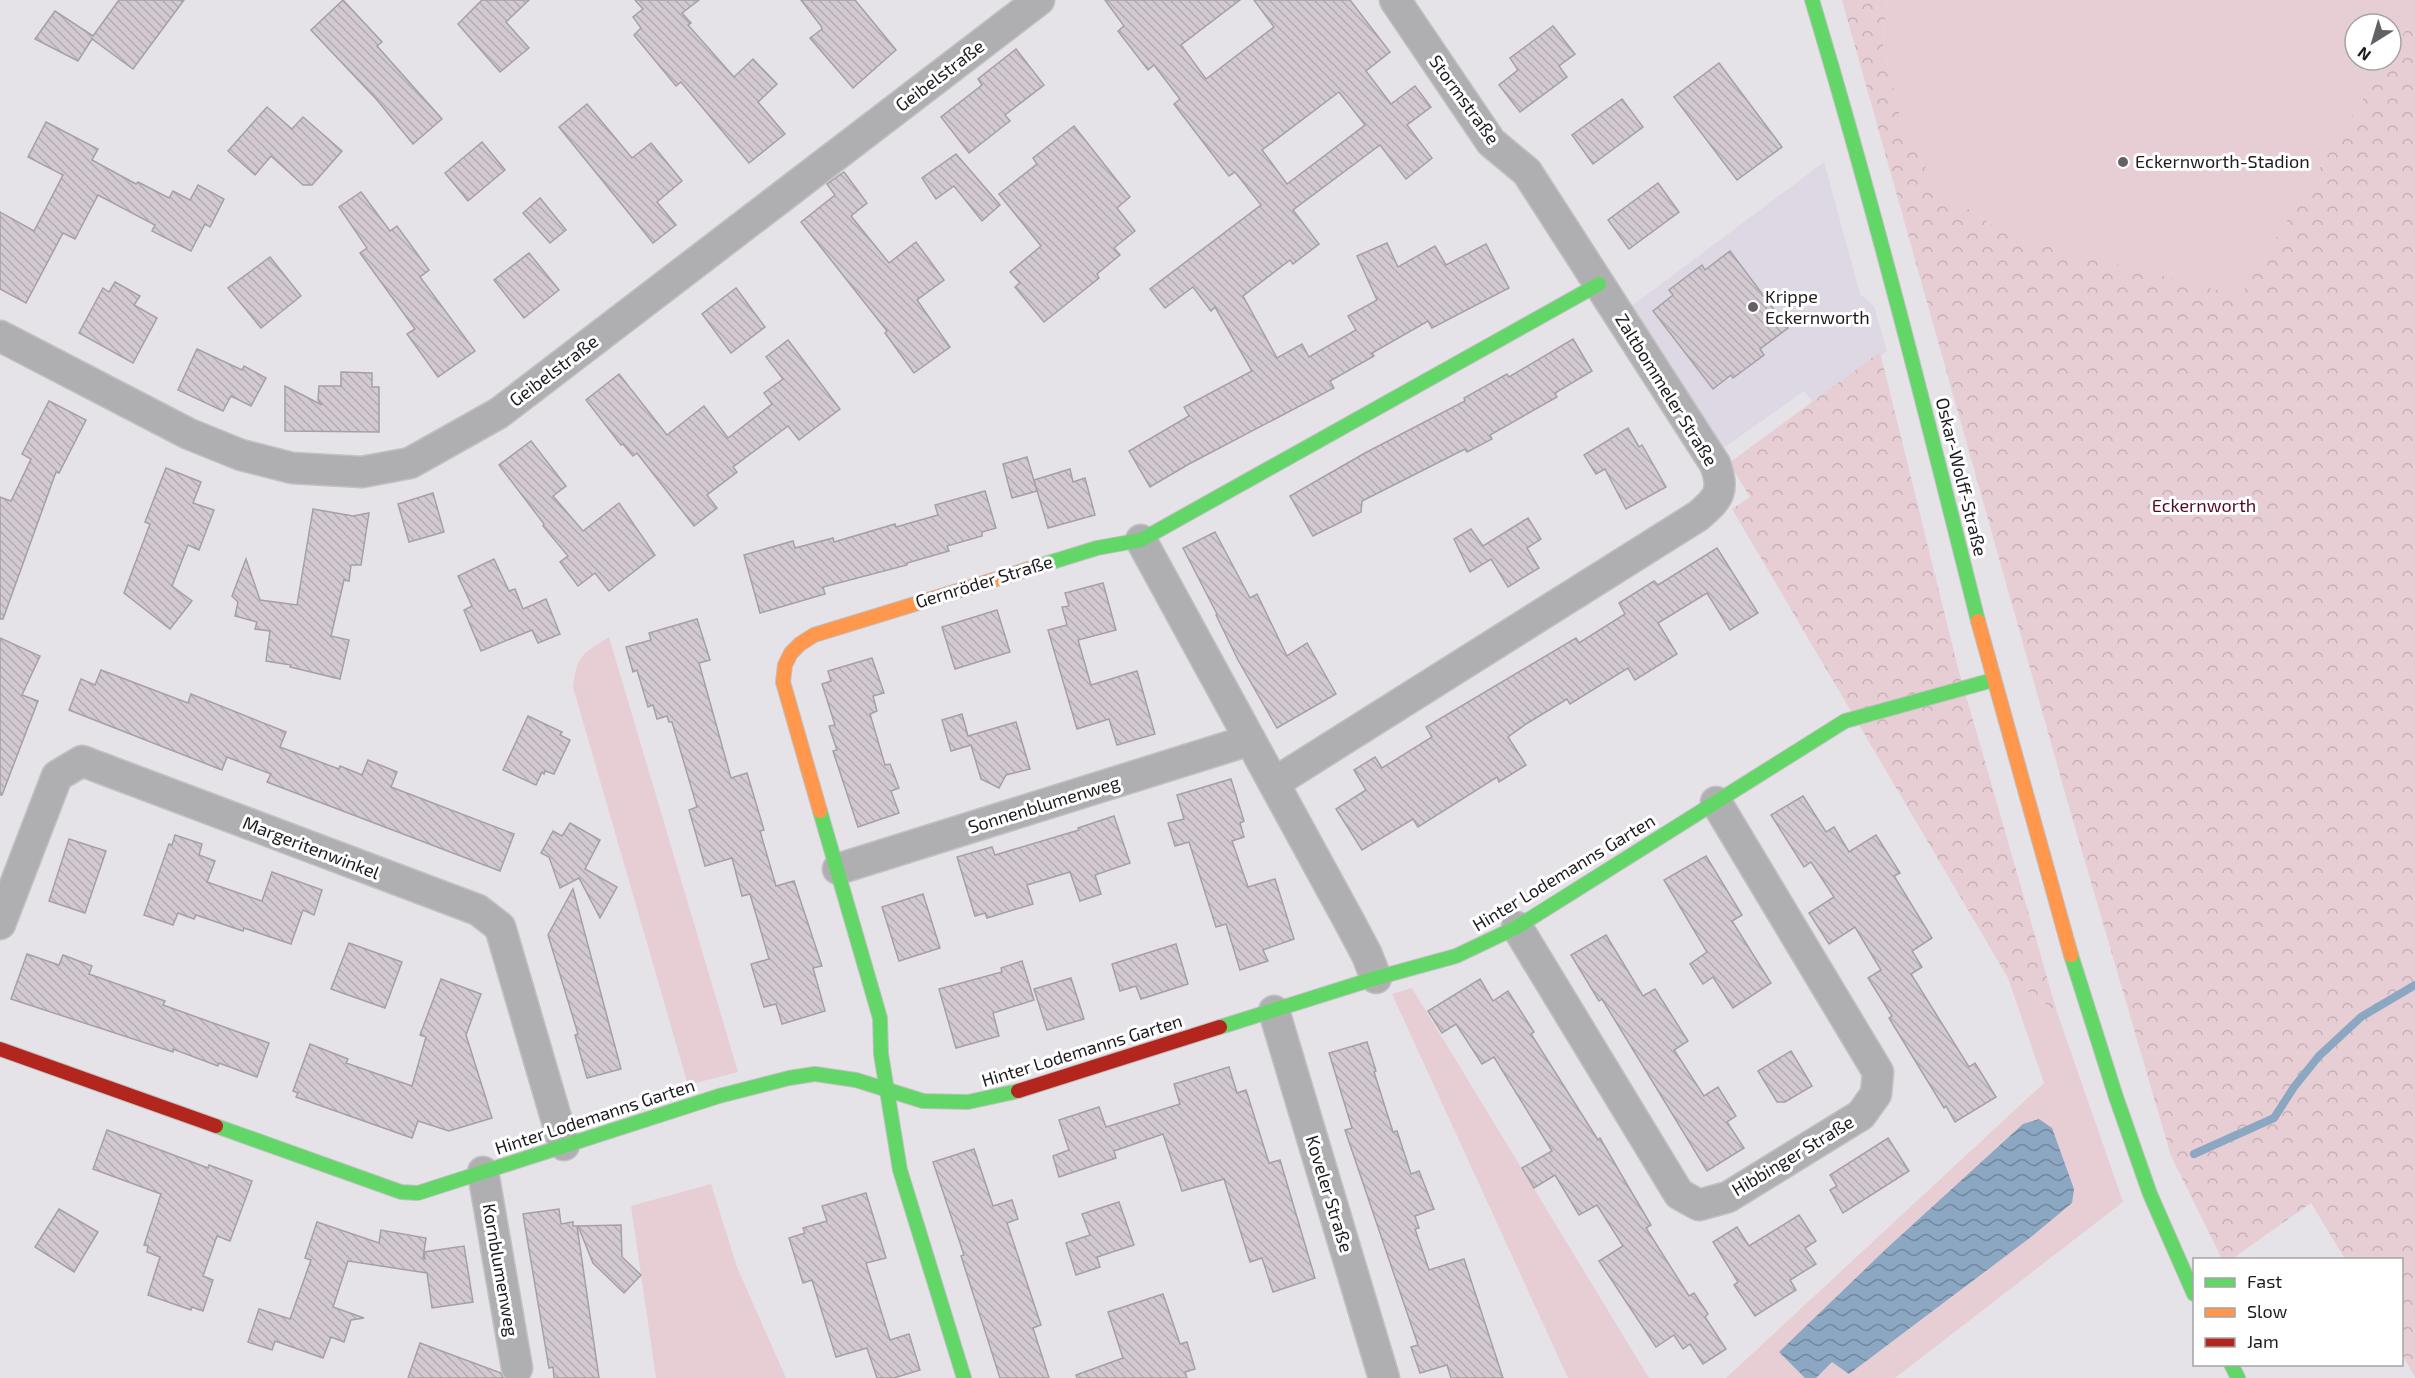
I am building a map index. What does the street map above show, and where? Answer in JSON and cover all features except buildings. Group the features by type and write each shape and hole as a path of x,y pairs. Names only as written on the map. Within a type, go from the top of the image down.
{"street":[{"name":"Geibelstraße","path":"0,336 189,434 241,455 292,468 362,472 410,463 499,413 1039,0"},
{"name":"Stormstraße","path":"1395,0 1491,142 1527,172 1599,284"},
{"name":"Oskar-Wolff-Straße","path":"1812,0 1852,133 1901,311 1993,680 2074,964 2116,1097 2150,1194 2193,1292"},
{"path":"1377,978 1367,955 1141,540 1599,284"},
{"name":"Zaltbommeler Straße","path":"1274,783 1698,516 1715,501 1721,487 1715,464 1599,284"},
{"name":"Gernröder Straße","path":"887,1089 881,1053 880,1018 783,682 784,663 797,644 814,635 1097,548 1141,540"},
{"name":"Hinter Lodemanns Garten","path":"0,1049 401,1192 418,1193 719,1096 789,1078 815,1074 856,1080 923,1101 968,1102 1003,1096 1377,978 1456,956 1517,927 1845,722 1993,680"},
{"name":"Sonnenblumenweg","path":"838,869 1250,741"},
{"name":"Margeritenwinkel","path":"0,924 57,776 82,761 478,910 500,927 564,1145"},
{"name":"Hibbinger Straße","path":"1517,927 1679,1194 1699,1205 1728,1197 1861,1115 1876,1094 1878,1072 1716,802"},
{"name":"Koveler Straße","path":"1274,1011 1384,1378"},
{"path":"887,1089 900,1170 964,1378"},
{"name":"Kornblumenweg","path":"483,1172 517,1368"}],"shaded area":[{"name":"Krippe Eckernworth","path":"1824,162 1860,294 1874,306 1887,351 1815,405 1804,391 1721,450 1629,308"}],"green space":[{"name":"Eckernworth","path":"1842,0 1887,0 1883,44 1904,134 1941,191 2011,237 2240,296 2380,72 2403,72 2403,34 2415,15 2415,1377 2403,1356 2403,1258 2344,1258 2311,1203 2233,1258 2222,1258 2171,1156 2067,800"},
{"name":"Eckernworth-Stadion","path":"1887,0 2415,0 2415,15 2403,34 2403,12 2343,12 2343,72 2380,72 2240,297 2011,237 1941,191 1904,134 1883,44"},
{"path":"1880,352 1958,668 2057,1012 2008,978 1732,509 1750,497 1729,463"},
{"path":"609,637 738,1072 688,1085 573,687 579,661 593,647"},
{"path":"2008,978 2057,1012 2123,1202 1895,1378 1726,1378 2044,1083"},
{"path":"1412,988 1649,1378 1568,1378 1392,994"},
{"path":"711,1184 737,1267 786,1378 656,1378 631,1206"}],"water":[{"path":"2039,1119 2052,1128 2074,1189 2072,1203 2031,1237 1849,1374 1832,1362 1816,1378 1805,1378 1779,1352 1886,1249 2023,1124"}],"waterway":[{"path":"2194,1154 2274,1118 2294,1087 2319,1056 2361,1017 2415,985"}],"traffic: fast":[{"path":"1812,0 1878,232 1978,621"},
{"path":"1029,569 1097,548 1141,540 1599,284"},
{"path":"1220,1027 1376,978 1456,956 1517,927 1845,721 1993,680"},
{"path":"820,811 880,1018 881,1054 900,1170 964,1378"},
{"path":"2071,955 2116,1097 2150,1194 2193,1292"},
{"path":"216,1126 401,1192 418,1193 719,1096 789,1078 815,1074 856,1080 923,1101 968,1102 1018,1091"},
{"path":"2232,1366 2238,1378"}],"traffic: slow":[{"path":"820,811 783,682 785,665 791,653 814,635 1029,569"},
{"path":"1978,621 2071,955"}],"traffic: jam":[{"path":"1018,1091 1220,1027"},
{"path":"0,1049 216,1126"}],"place":[{"name":"Eckernworth-Stadion","path":"2123,162"},
{"name":"Krippe Eckernworth","path":"1753,307"}]}
